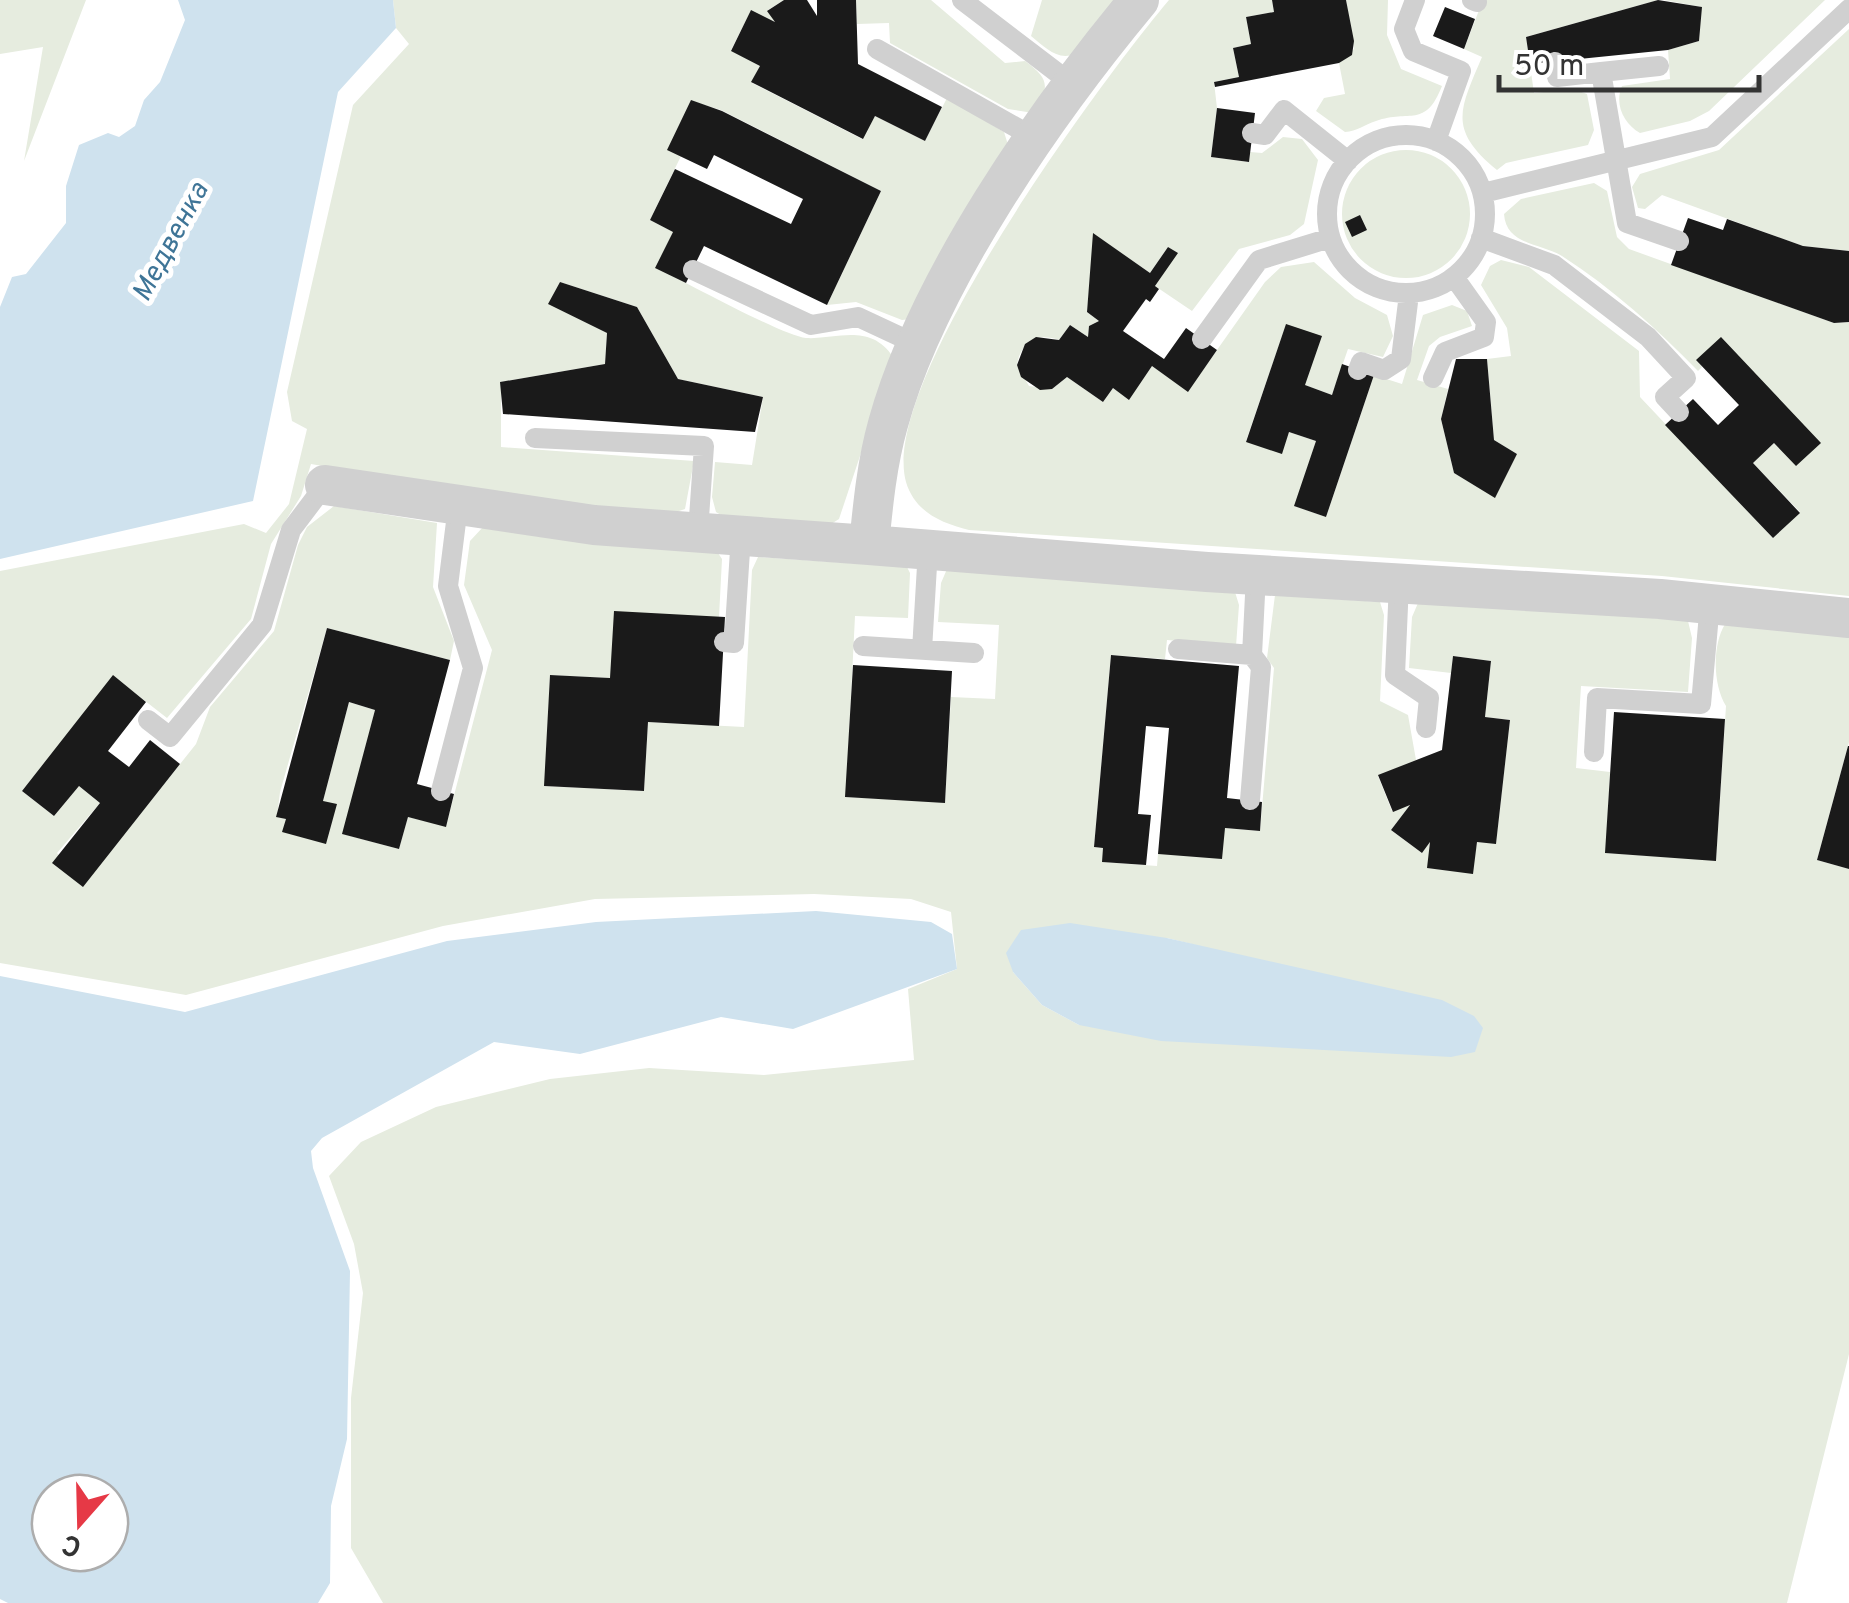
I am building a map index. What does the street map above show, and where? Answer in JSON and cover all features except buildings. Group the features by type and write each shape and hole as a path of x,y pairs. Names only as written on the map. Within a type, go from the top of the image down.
{"street":[{"path":"869,544 888,422 918,345 973,239 1035,138 1139,0"},
{"path":"325,485 594,525 1256,575 1710,603 1849,618"}],"lane":[{"path":"962,0 1072,84"},
{"path":"1415,0 1404,29 1413,52 1444,52 1461,71 1436,142"},
{"path":"1483,193 1712,137 1849,8"},
{"path":"877,48 922,85 1035,138"},
{"path":"1555,62 1557,77 1660,66"},
{"path":"1601,72 1626,222 1680,241"},
{"path":"1252,133 1265,135 1284,110 1348,160"},
{"path":"1403,135 1436,142 1460,156 1483,193 1481,238 1476,251 1454,277 1430,290 1388,292 1352,273 1330,238 1328,197 1348,160 1382,138 1403,135"},
{"path":"1202,338 1259,260 1330,238"},
{"path":"1481,238 1554,266 1648,337 1686,378 1665,397 1679,412"},
{"path":"692,270 810,325 858,317 918,345"},
{"path":"1433,378 1444,352 1469,351 1484,337 1486,322 1454,277"},
{"path":"1358,370 1361,362 1384,370 1400,359 1409,294"},
{"path":"535,438 704,446 698,532"},
{"path":"148,720 170,737 262,624 291,530 325,485"},
{"path":"441,792 473,668 448,586 458,506"},
{"path":"724,642 734,643 741,535"},
{"path":"922,650 928,549"},
{"path":"1250,800 1262,668 1252,654 1256,575"},
{"path":"1399,583 1395,675 1438,699 1426,728"},
{"path":"1594,752 1597,698 1701,704 1710,603"},
{"path":"864,646 974,652"},
{"path":"1178,650 1252,654"}],"shaded area":[{"path":"0,0 86,0 24,161 43,47 0,54"},
{"path":"393,0 784,0 768,10 775,22 751,11 731,50 760,66 752,83 862,139 875,116 925,141 947,98 1004,132 1009,148 910,319 902,320 856,302 827,305 881,191 721,110 691,101 668,149 681,156 650,220 673,232 656,268 794,335 863,336 884,346 893,357 839,519 831,524 724,517 716,512 712,497 715,462 752,465 763,397 678,379 637,307 560,282 549,304 607,333 605,364 501,382 501,447 694,461 685,509 670,514 460,490 311,464 301,496 271,544 251,619 167,718 113,676 22,791 54,816 79,786 100,803 57,853 83,886 196,744 210,707 274,631 298,545 307,527 334,506 437,523 433,587 454,641 450,660 327,628 280,792 277,817 286,819 323,801 349,702 375,710 343,834 399,849 408,817 446,826 492,650 464,585 470,541 483,527 718,553 722,559 719,617 610,678 550,675 545,786 644,791 648,722 744,727 752,570 758,557 907,567 910,573 908,618 855,616 846,797 945,802 951,697 995,699 999,625 938,622 941,583 947,569 1235,592 1239,605 1236,646 1167,640 1165,659 1111,655 1094,847 1103,848 1103,862 1157,866 1158,854 1225,828 1260,831 1274,668 1267,658 1275,595 1380,602 1384,615 1380,701 1408,715 1416,760 1378,776 1392,811 1410,805 1391,830 1422,853 1430,842 1428,868 1472,873 1477,842 1496,843 1510,720 1485,717 1491,661 1453,656 1451,673 1409,668 1412,617 1418,603 1430,599 1688,621 1692,638 1688,692 1581,686 1576,768 1610,772 1606,853 1716,860 1726,706 1717,677 1716,654 1725,624 1849,632 1849,742 1817,860 1849,869 1849,1354 1787,1603 383,1603 351,1548 351,1398 363,1293 354,1244 329,1176 361,1142 436,1107 550,1079 649,1068 764,1075 914,1060 908,989 957,969 951,912 911,899 814,894 595,899 443,926 186,995 0,963 0,571 244,524 266,533 289,504 307,429 292,421 287,392 353,105 409,44 396,28","holes":["1167,938 1285,967 1079,1025 1042,1005 1013,972"]},
{"path":"856,0 931,0 1005,63 1025,61 1033,67 1045,84 1039,104 1033,113 1008,109 890,43 889,23 857,24"},
{"path":"1042,0 1121,0 1075,54 1062,56 1031,36"},
{"path":"1169,0 1272,0 1274,12 1246,17 1251,44 1233,48 1239,77 1214,82 1217,108 1211,157 1249,162 1250,152 1262,153 1283,137 1302,139 1318,160 1304,224 1290,235 1239,249 1192,311 1155,286 1177,253 1168,247 1150,273 1094,234 1087,312 1099,321 1089,326 1088,337 1070,325 1059,340 1043,337 1026,345 1017,365 1029,386 1052,389 1067,377 1103,402 1113,388 1129,399 1152,366 1188,391 1265,282 1281,267 1314,262 1355,298 1387,315 1393,336 1383,357 1348,349 1332,395 1305,385 1286,325 1246,441 1281,453 1289,432 1316,441 1295,506 1326,517 1374,375 1402,384 1423,315 1452,305 1467,311 1472,326 1440,337 1429,346 1417,380 1448,389 1441,419 1454,473 1495,497 1517,454 1494,440 1487,359 1511,356 1507,328 1481,285 1490,266 1501,260 1529,267 1639,351 1640,397 1773,538 1800,512 1753,463 1774,443 1796,466 1697,360 1702,367 1698,371 1599,282 1562,256 1517,237 1506,224 1504,214 1521,199 1594,183 1607,191 1617,237 1629,249 1834,323 1849,322 1849,596 1662,576 969,530 939,520 923,509 906,482 907,436 926,376 1002,233 1096,94"},
{"path":"1346,0 1388,0 1387,35 1401,69 1442,86 1423,113 1388,118 1345,132 1316,111 1324,98 1345,94 1339,63 1354,49"},
{"path":"1483,0 1658,0 1526,37 1534,93 1573,89 1587,94 1594,130 1588,145 1506,163 1497,170 1470,142 1462,118 1482,57 1464,49"},
{"path":"1664,0 1825,0 1709,111 1690,121 1640,133 1622,113 1622,86 1670,79 1668,50 1699,41 1701,7"},
{"path":"1849,29 1849,251 1803,246 1662,195 1645,209 1638,208 1632,187 1640,174 1719,150"},
{"path":"1406,150 1430,155 1451,169 1465,190 1470,214 1465,238 1451,259 1430,273 1406,278 1382,273 1361,259 1347,238 1342,214 1347,190 1361,169 1382,155"}],"water":[{"name":"Медвенка","path":"178,0 393,0 396,28 338,92 253,501 0,559 0,307 12,277 26,274 66,223 66,186 79,145 108,133 119,137 135,126 144,100 160,82 185,20"},
{"path":"816,911 931,922 952,934 957,969 793,1029 721,1017 580,1054 494,1042 322,1138 311,1151 313,1168 350,1271 347,1439 331,1506 330,1583 318,1603 8,1603 0,1599 0,976 185,1012 447,941 596,922"},
{"path":"1070,923 1167,938 1442,1000 1474,1016 1483,1028 1475,1052 1451,1057 1161,1041 1079,1025 1042,1005 1013,972 1006,953 1021,930"}]}
